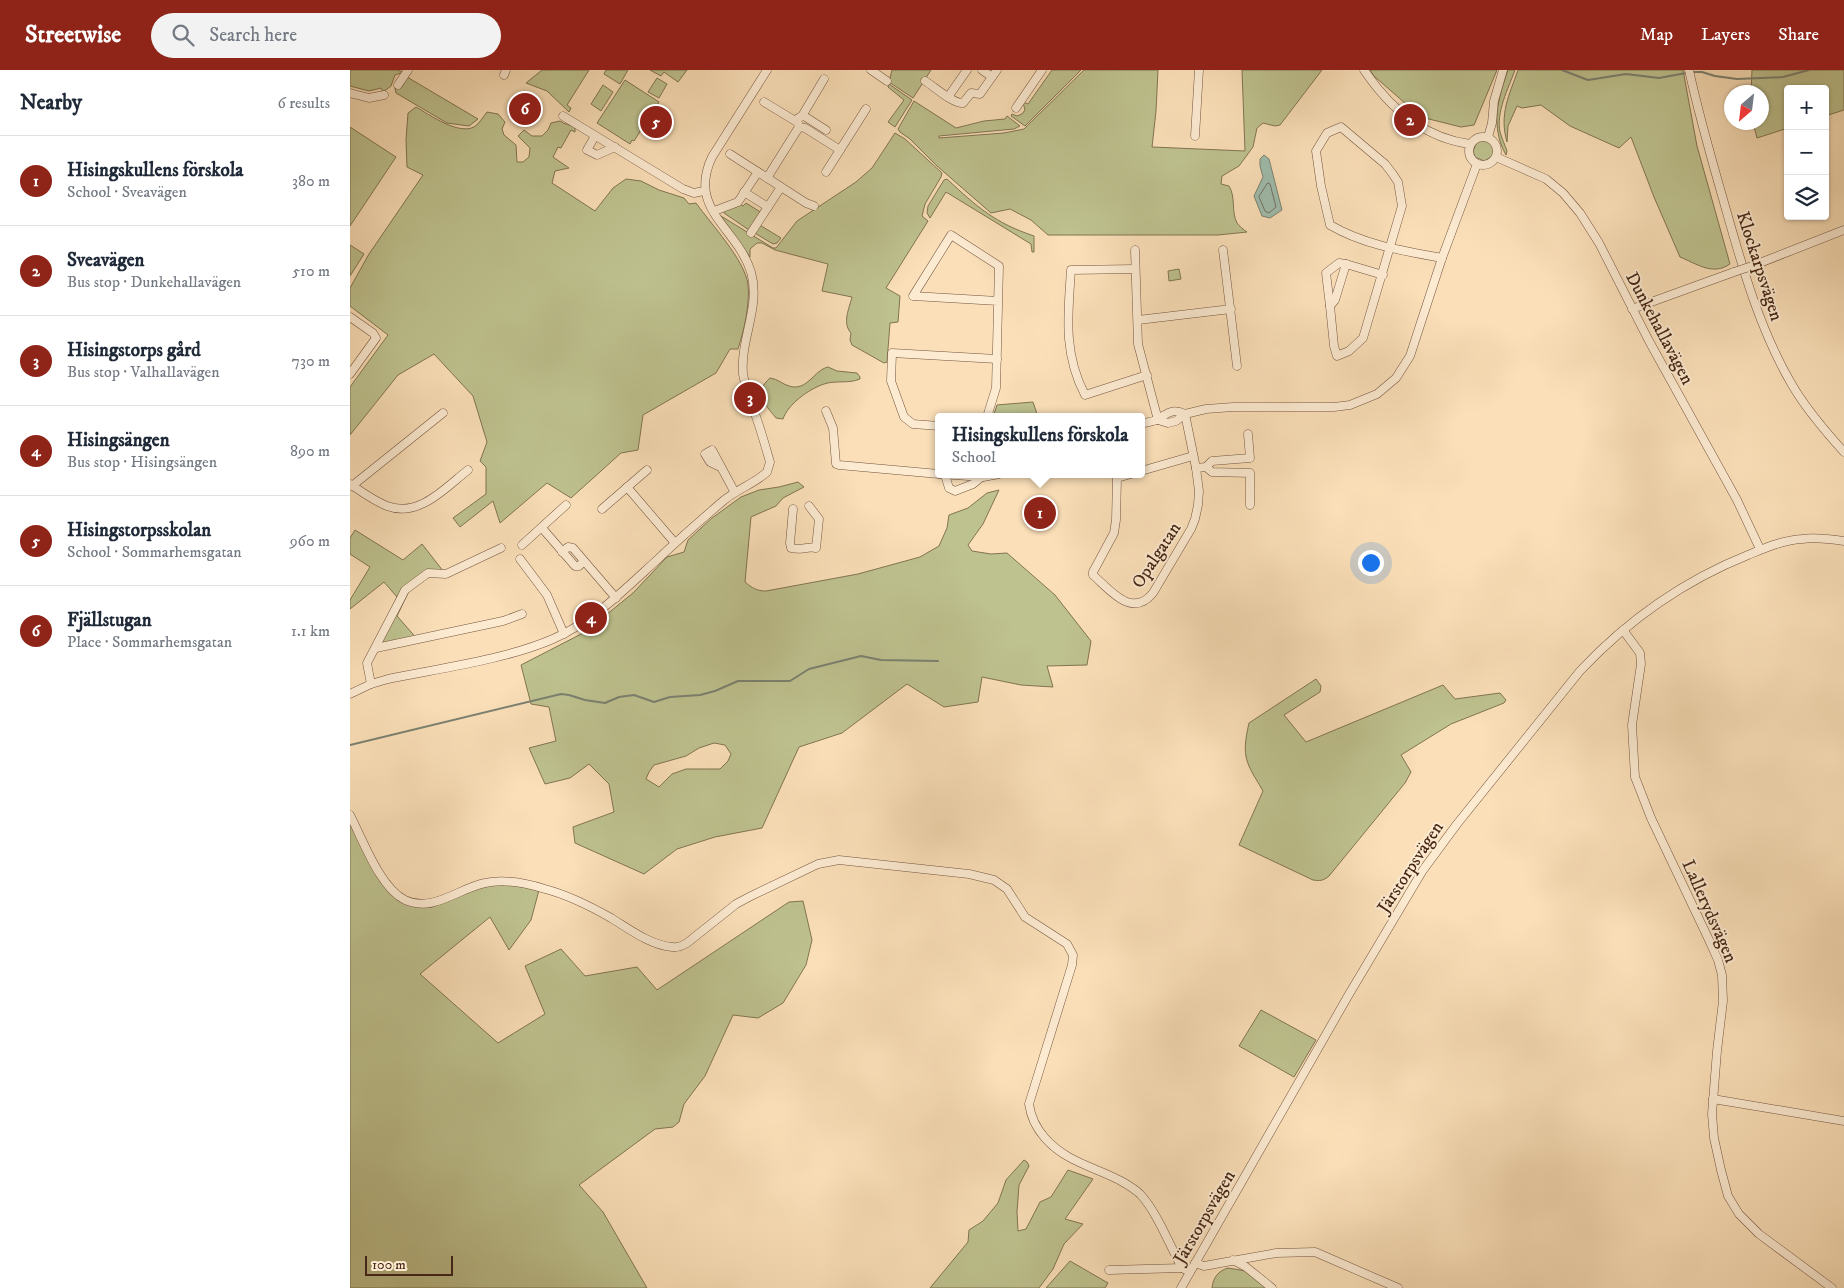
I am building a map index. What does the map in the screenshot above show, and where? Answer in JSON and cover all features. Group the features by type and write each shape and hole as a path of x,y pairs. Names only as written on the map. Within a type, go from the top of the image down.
{"street":[{"path":"398,85 408,70"},
{"path":"350,694 371,684 516,652 564,634 591,618 616,598 734,491 767,472 770,465 767,450 743,374 754,302 752,275 739,249 711,208 704,191 706,172 712,157 767,70"},
{"path":"871,70 887,81"},
{"path":"948,97 967,70"},
{"path":"982,70 992,77"},
{"path":"925,81 959,104 963,103 971,94 980,94 997,70"},
{"path":"1016,108 1042,70"},
{"path":"1195,136 1199,70"},
{"path":"1364,70 1394,108 1410,120 1426,130 1451,140 1470,144"},
{"path":"1488,137 1492,123 1494,101 1503,70"},
{"name":"Klockarpsvägen","path":"1689,70 1745,276 1761,320 1791,384 1814,416 1844,452"},
{"path":"767,178 824,80"},
{"path":"350,93 369,98 384,95"},
{"path":"764,102 799,122 826,130"},
{"path":"826,172 866,109"},
{"path":"563,116 683,189 694,193 704,191"},
{"path":"799,122 805,128 840,150"},
{"path":"1382,275 1339,263 1326,272 1337,356 1349,352 1363,338 1382,275 1390,248 1402,206 1398,182 1385,164 1341,127 1334,129 1322,139 1316,151 1322,195 1330,225 1359,239 1390,248 1442,258"},
{"path":"595,136 587,150 597,155 615,148"},
{"path":"1477,137 1488,137 1497,146 1496,157 1489,164 1477,164 1470,157 1470,144 1477,137"},
{"path":"730,154 814,206"},
{"name":"Dunkehallavägen","path":"1496,157 1546,178 1563,193 1580,213 1737,500 1760,550"},
{"path":"1145,423 1158,420 1162,415 1174,411 1185,414 1206,409 1233,407 1334,408 1350,405 1376,394 1396,378 1410,356 1442,258 1477,164"},
{"path":"717,210 737,203 758,172"},
{"path":"751,233 781,187"},
{"path":"744,192 768,207"},
{"path":"1632,309 1752,266 1844,230"},
{"path":"988,413 995,394 997,359 999,266 951,235 913,296 998,301"},
{"path":"1135,250 1138,344 1158,420"},
{"path":"1223,250 1238,366"},
{"path":"1330,306 1335,300 1346,264"},
{"path":"1135,269 1071,270 1068,340 1072,364 1078,383 1085,395 1117,383 1147,375"},
{"path":"1138,320 1231,309"},
{"path":"350,317 375,336 374,341 350,374"},
{"path":"935,426 913,424 904,417 891,381 892,353 997,359"},
{"path":"826,411 833,428 836,464 840,466 935,474"},
{"path":"443,413 351,485 382,504 396,509 404,509 423,504 468,470"},
{"name":"Opalgatan","path":"1117,478 1114,532 1093,575 1120,599 1126,603 1134,604 1148,599 1153,593 1196,519 1199,491 1185,414"},
{"path":"1248,434 1250,505"},
{"path":"1145,471 1194,456"},
{"path":"1196,468 1206,467 1212,462 1250,458"},
{"path":"720,467 734,491"},
{"path":"1206,467 1212,472 1250,473"},
{"path":"602,509 647,470"},
{"path":"947,478 949,488 955,491 973,484 980,478"},
{"path":"626,487 675,543"},
{"path":"522,545 566,505"},
{"path":"793,510 791,548 802,550 807,547 816,548 818,519 809,506"},
{"path":"542,528 575,566 579,566 584,561 616,598"},
{"name":"Järstorpsvägen","path":"1181,1288 1428,862 1483,790 1580,671 1644,612 1691,581 1727,563 1787,541 1802,539 1844,541"},
{"path":"371,684 367,663 405,590 428,573 446,574 501,548"},
{"path":"520,559 548,595 564,634"},
{"path":"376,648 503,621 522,614"},
{"name":"Lallerydsvägen","path":"1623,630 1640,653 1641,664 1632,725 1634,777 1650,818 1718,960 1722,975 1723,1001 1713,1100 1714,1138 1728,1196 1739,1214 1759,1234 1832,1288"},
{"path":"350,815 383,880 392,891 413,903 428,904 484,883 501,881 521,883 558,893 642,936 673,947 680,947 687,943 736,904 802,871 828,861 840,860 969,874 994,880 1007,889 1025,917 1067,944 1073,954 1072,965 1030,1104 1030,1115 1035,1126 1060,1152 1113,1177 1139,1193 1154,1214 1182,1268"},
{"path":"1713,1100 1844,1121"},
{"path":"1195,1264 1204,1266 1276,1253 1315,1252 1398,1288"},
{"path":"1233,1260 1246,1267 1272,1288"},
{"path":"1109,1270 1182,1268 1190,1272"}],"green space":[{"path":"350,70 397,70 404,72 395,75 391,86 383,92 381,88 369,91 350,86"},
{"path":"542,70 589,70 567,105 571,108 569,112 547,91 526,83"},
{"path":"606,70 628,70 620,84 604,74"},
{"path":"650,70 687,70 678,82 664,72 661,76"},
{"path":"892,70 931,70 913,98 889,82"},
{"path":"1052,70 1081,70 1025,126 1011,116 1012,114 1017,116 1022,114 1025,110 1023,102 1028,104"},
{"path":"1084,70 1158,70 1152,147 1245,151 1242,70 1322,70 1280,125 1275,126 1263,123 1257,128 1253,147 1239,166 1222,176 1221,184 1229,186 1231,190 1235,219 1247,232 1218,235 1048,235 1031,220 1010,209 991,213 898,129 914,101 956,128 984,121 1005,119 1007,116 1020,126 1014,129 939,136 939,138 1004,133 1024,129"},
{"path":"1370,70 1497,70 1474,125 1461,127 1421,117 1374,76"},
{"path":"1508,70 1515,70 1503,101 1499,124 1507,151 1506,155 1498,134 1497,112"},
{"path":"1518,70 1683,70 1697,146 1730,264 1717,269 1711,269 1680,257 1631,137 1619,148 1570,126 1541,105 1522,108 1517,106 1508,126 1507,142 1504,123 1506,105"},
{"path":"1752,70 1844,70 1844,110 1829,115 1829,85 1784,85 1784,129 1757,138 1755,130 1769,130 1769,85 1751,85"},
{"path":"407,77 478,119 469,126 447,123 396,93 395,88 402,87"},
{"path":"657,78 667,84 659,98 648,92"},
{"path":"625,80 659,102 634,141 632,140 630,144 597,123"},
{"path":"889,84 912,100 895,127 888,122 904,100 888,87"},
{"path":"603,85 613,92 601,111 591,104"},
{"path":"416,107 444,123 467,129 474,127 487,112 498,114 505,122 502,129 504,135 516,145 517,162 523,162 529,157 530,148 518,136 524,130 532,136 542,136 548,130 551,123 560,121 575,128 575,132 571,130 561,148 558,147 553,157 569,168 555,171 552,183 595,211 613,188 626,179 641,181 659,190 684,198 689,204 696,203 734,253 748,284 746,317 738,349 730,349 716,373 643,415 638,450 621,453 571,498 547,483 500,523 493,501 460,527 453,518 486,494 486,467 480,461 487,442 473,396 434,354 398,375 350,435 350,387 388,335 350,306 350,288 369,254 423,175 407,167 408,113"},
{"path":"350,127 396,157 350,226"},
{"path":"895,133 905,139 942,173 925,204 922,216 928,221 886,288 900,296 898,322 890,323 887,362 884,363 852,345 847,320 852,297 822,291 828,264 775,250 762,243 757,243 750,249 750,257 721,216 773,248 776,248 797,221 856,182 872,168"},
{"path":"1483,140 1490,142 1494,148 1493,156 1484,161 1475,157 1473,151 1477,142"},
{"path":"947,179 997,220 1034,236 1034,252 1032,252 1031,244 946,192 930,218 927,213 928,206 944,180"},
{"path":"739,203 743,206 746,203 762,213 749,230 724,213 724,210"},
{"path":"758,224 781,238 777,243 773,244 753,232"},
{"path":"350,245 364,254 350,276"},
{"path":"1179,269 1181,279 1169,281 1168,271"},
{"path":"828,367 837,371 857,373 860,379 828,383 812,389 789,408 783,419 776,418 764,403 761,393 762,388 770,378 787,385 801,386"},
{"path":"1033,402 1037,413 994,413 997,405"},
{"path":"798,482 804,487 783,498 776,506 751,517 745,582 752,587 766,591 858,574 920,557 939,546 947,528 949,515 968,508 987,493 999,490 983,524 968,545 972,551 991,554 1007,553 1055,595 1091,641 1087,665 1047,666 1053,687 1021,685 982,677 978,702 944,707 907,684 842,733 799,747 762,828 715,837 677,849 644,874 575,843 573,827 614,812 609,784 589,764 570,778 545,784 529,748 556,741 549,707 531,704 521,665 585,632 633,593 667,557 684,552 688,540 712,518 741,497 759,490","holes":["714,743 725,745 731,754 728,761 720,769 686,769 672,774 659,787 646,779 654,765 686,756 699,748"]},
{"path":"355,530 403,560 422,544 447,576 429,575 410,589 397,616 419,641 371,651 397,597 384,582 350,609 350,600 370,567 350,554 350,538"},
{"path":"1316,679 1321,686 1320,692 1284,715 1306,742 1443,685 1455,699 1500,693 1506,700 1504,703 1451,724 1401,755 1411,772 1405,783 1329,876 1320,880 1313,880 1239,845 1263,791 1249,766 1245,752 1249,723"},
{"path":"350,819 378,876 418,907 432,907 469,890 501,883 539,890 531,920 509,950 490,917 420,974 498,1043 545,1014 525,966 561,949 585,976 637,967 657,990 789,902 803,901 812,940 806,965 783,1003 758,1018 733,1015 705,1076 684,1104 679,1122 673,1127 655,1129 579,1185 603,1212 647,1288 350,1288"},
{"path":"1261,1010 1316,1040 1294,1077 1239,1046"},
{"path":"1024,1160 1029,1166 1019,1185 1018,1231 1026,1229 1040,1202 1051,1197 1068,1170 1093,1179 1065,1219 1083,1224 1064,1244 1053,1269 1039,1288 930,1288 968,1242 969,1230 983,1221 998,1203 1006,1180"},
{"path":"1070,1261 1108,1283 1105,1288 1046,1288"},
{"path":"1228,1268 1246,1271 1268,1288 1212,1288 1217,1275"}],"water":[{"path":"1264,155 1269,159 1282,210 1270,218 1262,216 1254,196 1263,177 1260,159"}],"waterway":[{"path":"1562,70 1588,80 1626,74 1659,78 1686,73"},
{"path":"1691,72 1702,72 1737,79 1783,77 1809,70"},
{"path":"350,745 561,694 605,703 619,697 634,695 654,702 670,697 700,695 738,681 790,681 809,669 861,656 881,660 938,661"}],"place":[{"name":"Fjällstugan","path":"525,109"},
{"name":"Sveavägen","path":"1410,120"},
{"name":"Hisingstorpsskolan","path":"656,122"},
{"name":"Hisingstorps gård","path":"750,398"},
{"name":"Hisingskullens förskola","path":"1040,513"},
{"name":"Hisingsängen","path":"591,618"}]}
